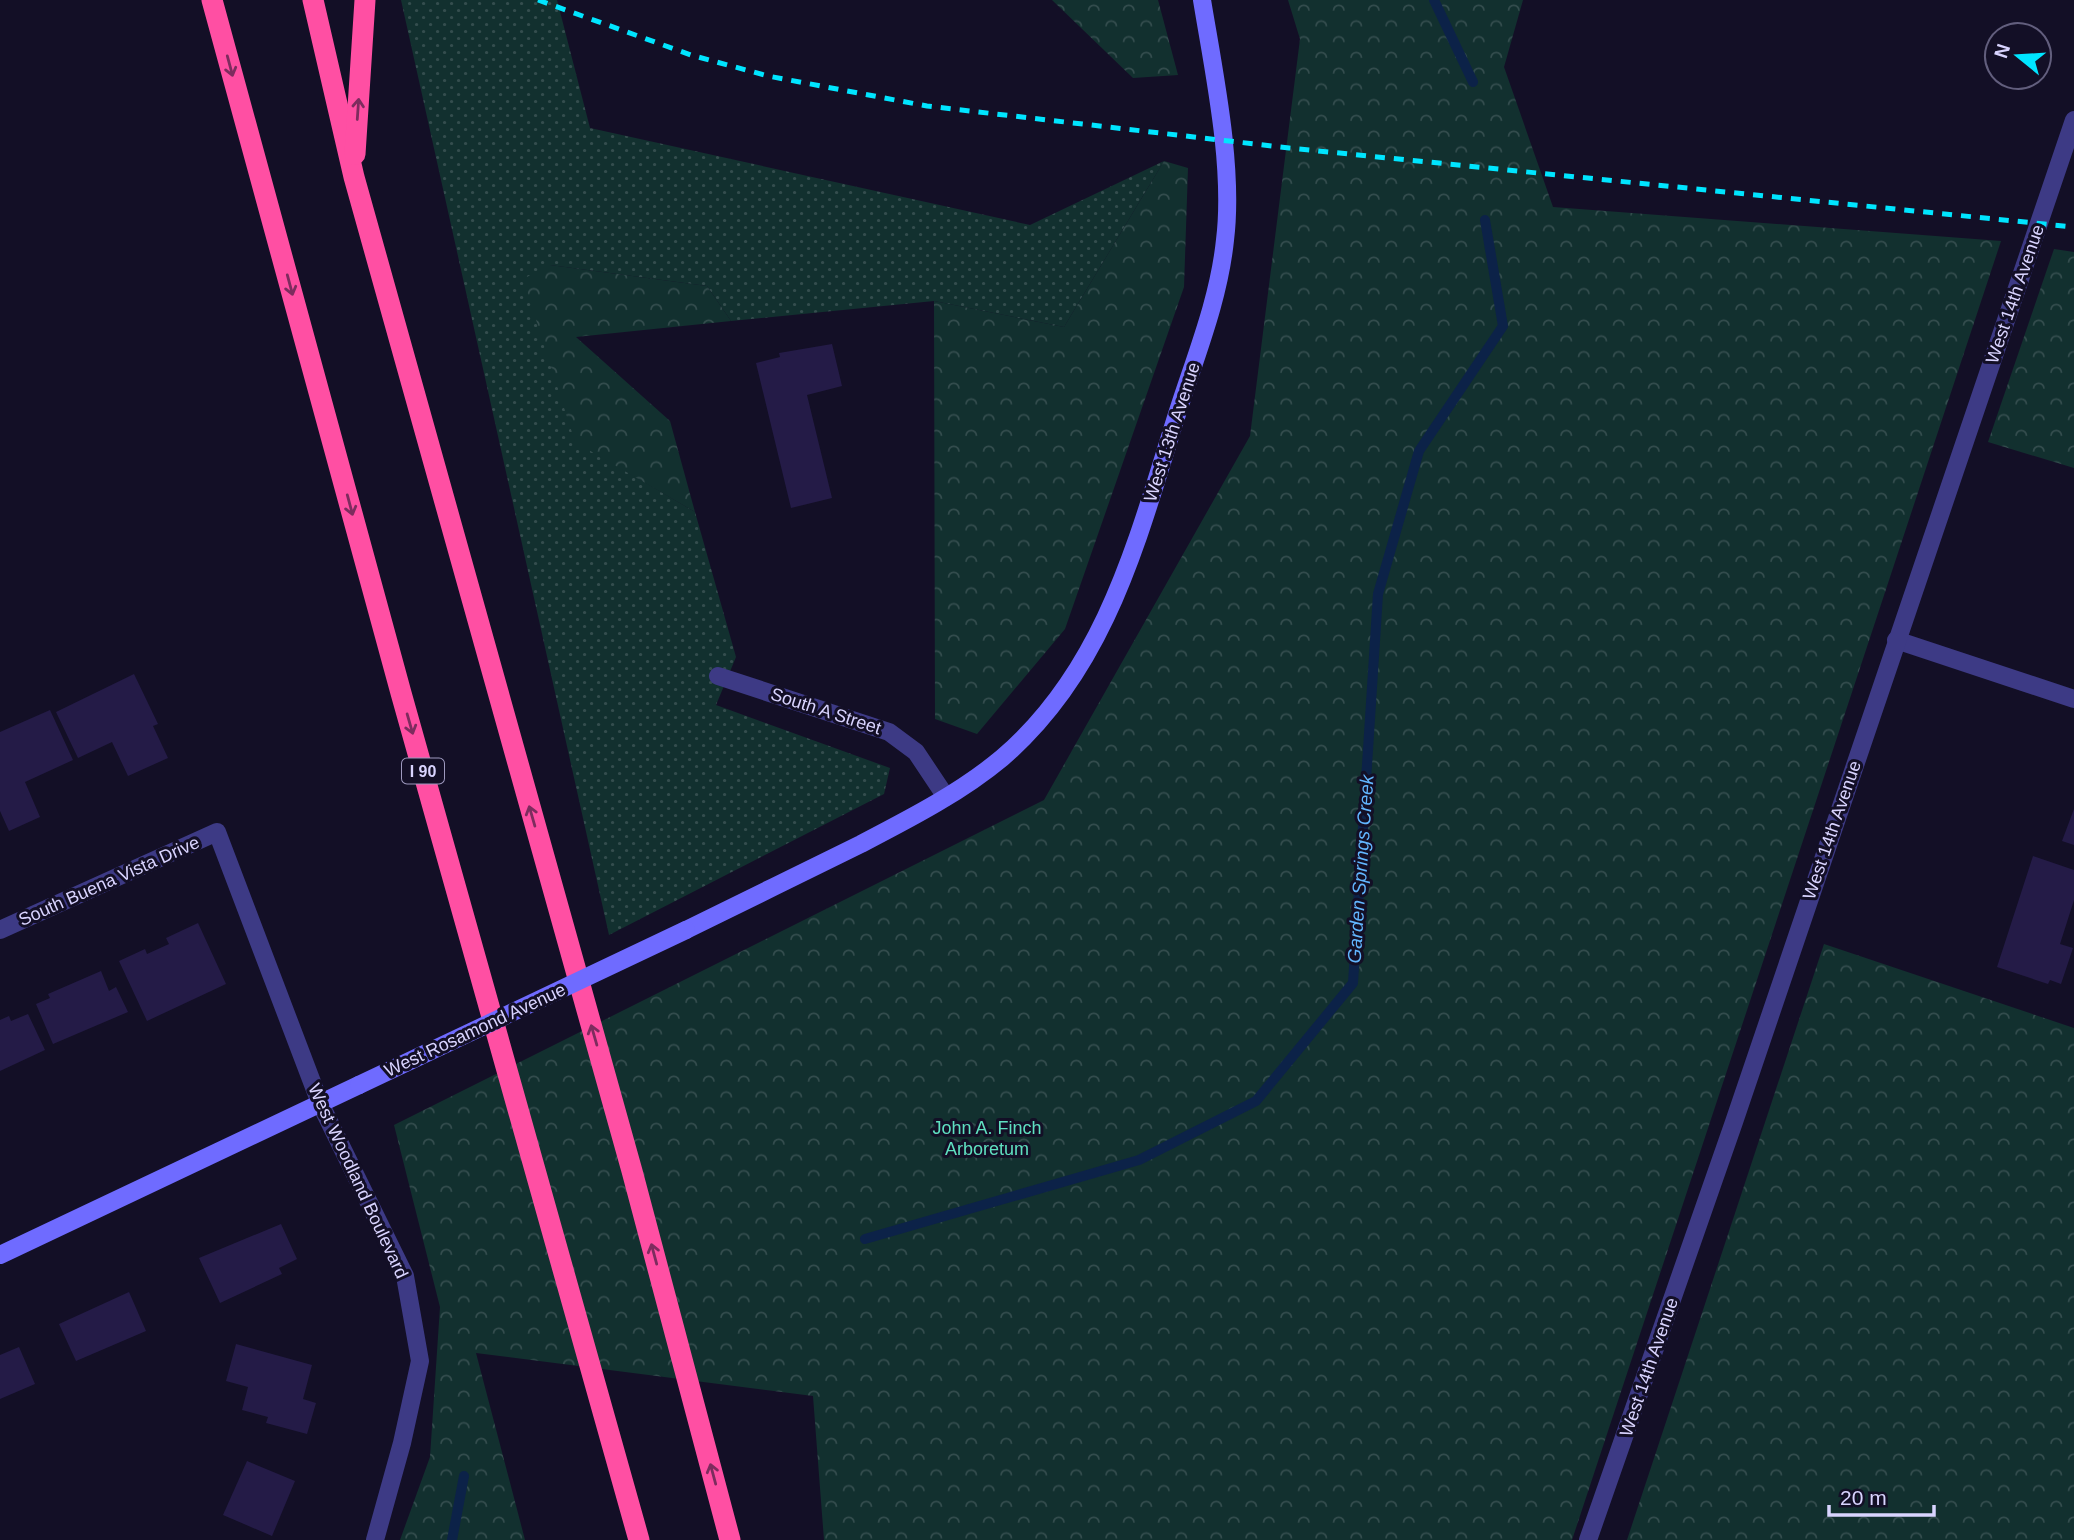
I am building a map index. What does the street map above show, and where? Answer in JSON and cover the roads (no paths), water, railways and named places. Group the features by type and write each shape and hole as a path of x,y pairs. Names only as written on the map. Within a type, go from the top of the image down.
{"highway":[{"name":"I 90","path":"212,0 401,693 639,1540"},
{"path":"313,0 354,177 628,1158 730,1540"},
{"path":"354,177 365,0"}],"street":[{"name":"West 13th Avenue","path":"946,797 1001,759 1040,721 1072,681 1104,625 1136,545 1213,303 1226,239 1227,204 1217,94 1202,0"},
{"name":"West 14th Avenue","path":"1588,1540 1734,1122 2074,120"},
{"path":"1896,640 2074,699"},
{"name":"South A Street","path":"718,676 888,732 916,752 946,797"},
{"name":"West Rosamond Avenue","path":"0,1255 686,930 946,797"},
{"name":"South Buena Vista Drive","path":"0,930 218,832"},
{"name":"West Woodland Boulevard","path":"218,832 320,1103 405,1276 420,1361 402,1443 375,1540"}],"waterway":[{"name":"Garden Springs Creek","path":"1434,0 1473,82"},
{"name":"Garden Springs Creek","path":"865,1239 1139,1160 1256,1101 1353,983 1378,594 1419,451 1503,326 1485,220"},
{"name":"Garden Springs Creek","path":"452,1540 464,1476"}],"railway":[{"path":"538,0 691,55 768,76 927,106 1289,148 2074,227"}],"park label":[{"name":"John A. Finch Arboretum","path":"987,1138"}]}
